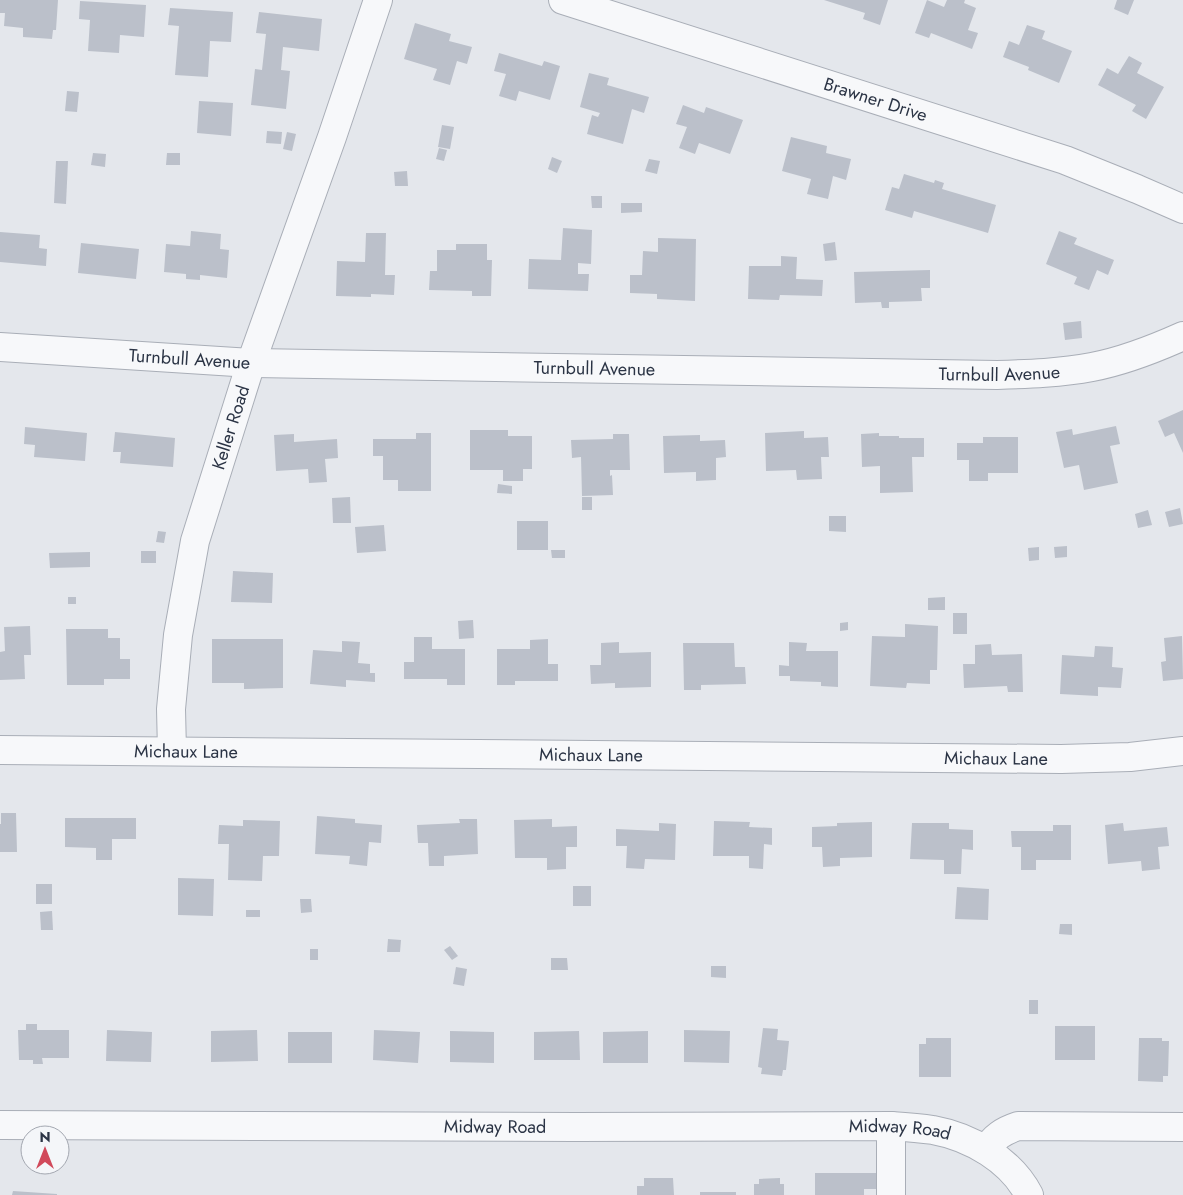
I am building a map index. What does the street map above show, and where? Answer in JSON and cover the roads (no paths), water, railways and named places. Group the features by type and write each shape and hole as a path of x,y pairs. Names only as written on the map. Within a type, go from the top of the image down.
{"street":[{"name":"Keller Road","path":"172,751 171,709 178,635 195,541 250,363 332,138 378,0"},
{"name":"Brawner Drive","path":"563,0 1065,160 1183,209"},
{"name":"Turnbull Avenue","path":"0,347 250,363 997,375 1050,373 1093,367 1124,360 1183,336"},
{"name":"Michaux Lane","path":"0,750 1061,759 1130,757 1183,751"},
{"name":"Midway Road","path":"0,1126 891,1126 940,1132 972,1143 986,1150 999,1160 1014,1174 1029,1195"},
{"path":"891,1126 891,1195"},
{"path":"986,1150 990,1143 1005,1130 1018,1126 1183,1127"}]}
